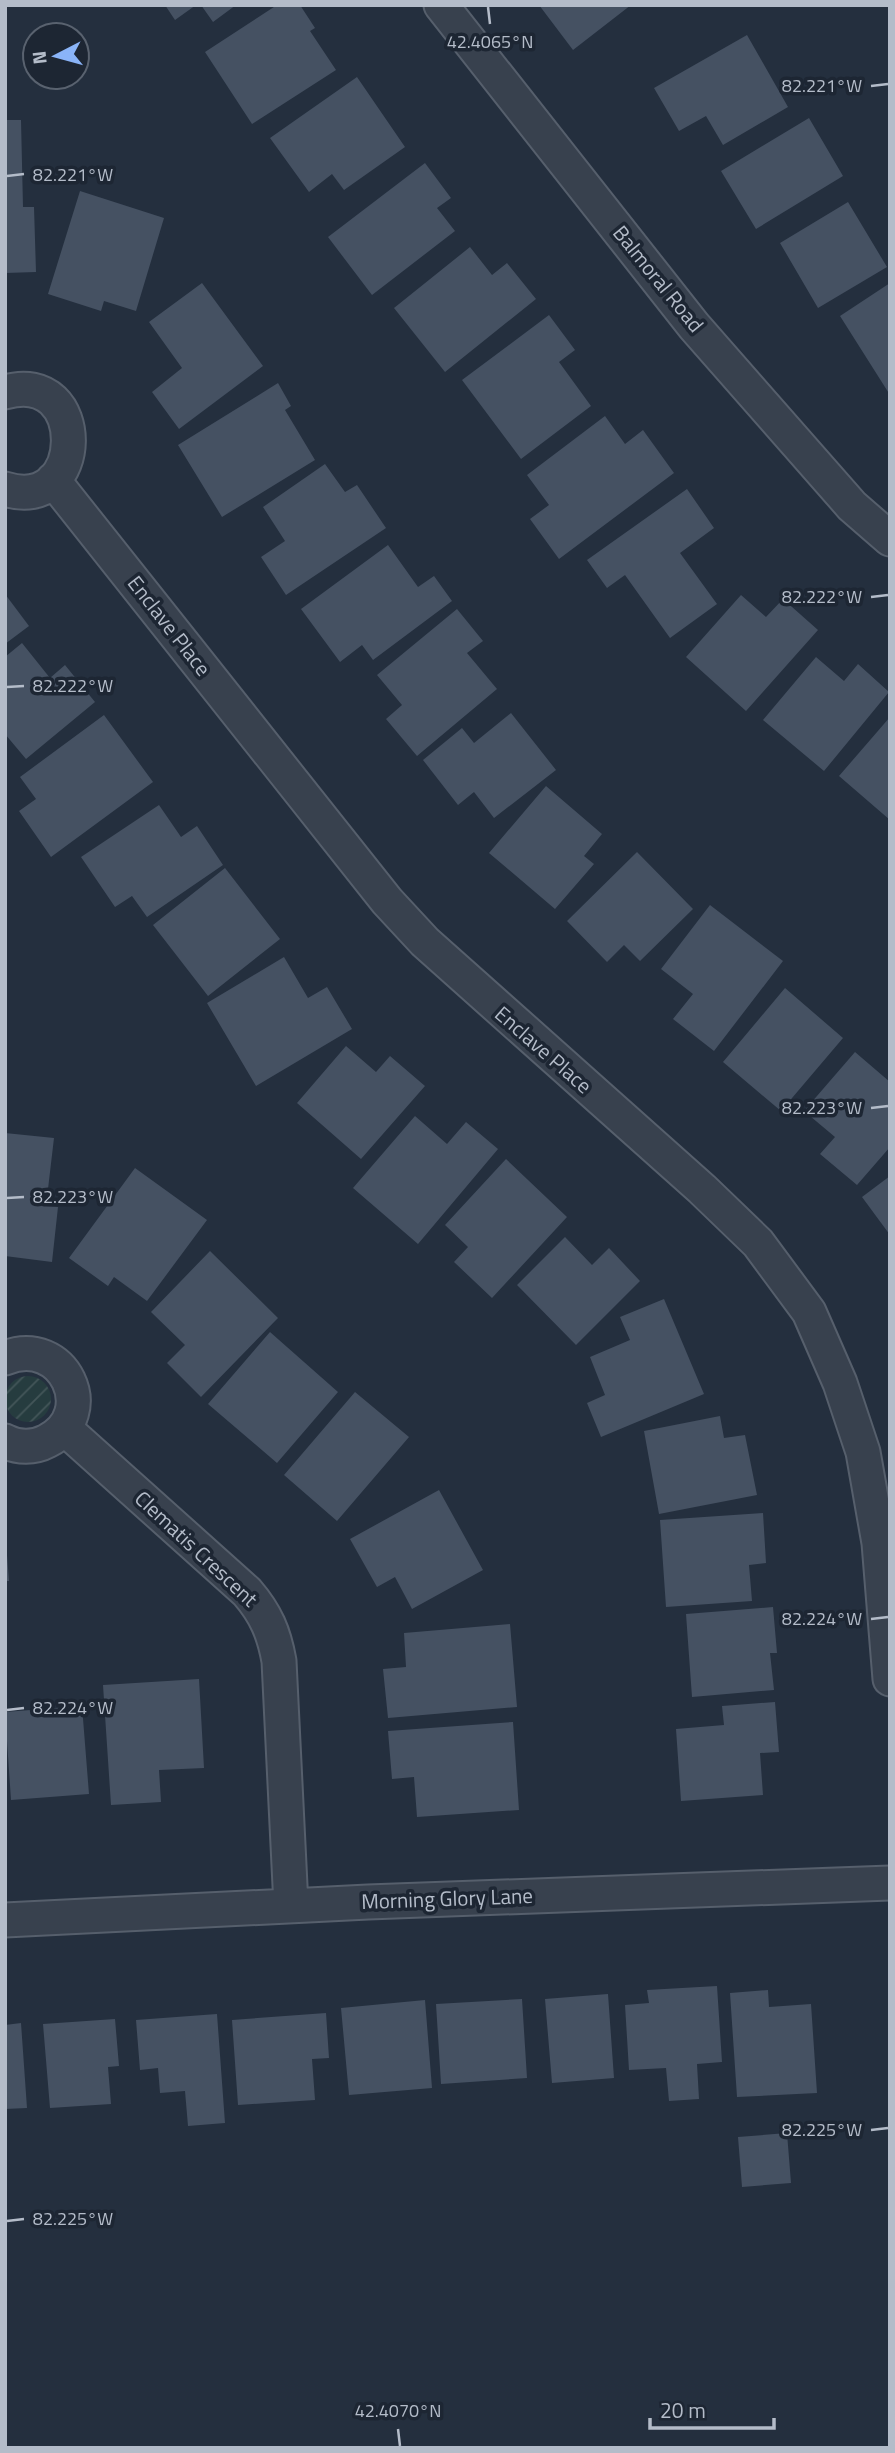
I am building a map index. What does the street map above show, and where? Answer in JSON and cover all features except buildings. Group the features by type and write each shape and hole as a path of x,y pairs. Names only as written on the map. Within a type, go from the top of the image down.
{"street":[{"name":"Balmoral Road","path":"441,5 694,326 852,506 890,540"},
{"path":"5,392 25,390 42,394 56,404 71,434 70,451 64,467 53,480 26,491 5,489"},
{"name":"Enclave Place","path":"53,480 387,901 425,943 702,1189 758,1243 809,1312 840,1383 863,1452 879,1543 890,1679"},
{"path":"5,1358 18,1353 33,1353 49,1358 62,1367 70,1381 74,1397 64,1428 40,1444 25,1447 5,1441"},
{"name":"Clematis Crescent","path":"64,1428 247,1592 263,1611 274,1634 279,1661 291,1906"},
{"name":"Morning Glory Lane","path":"5,1920 890,1883"}],"green space":[{"path":"28,1376 44,1383 51,1399 44,1415 28,1422 12,1415 5,1399 12,1383"}]}
